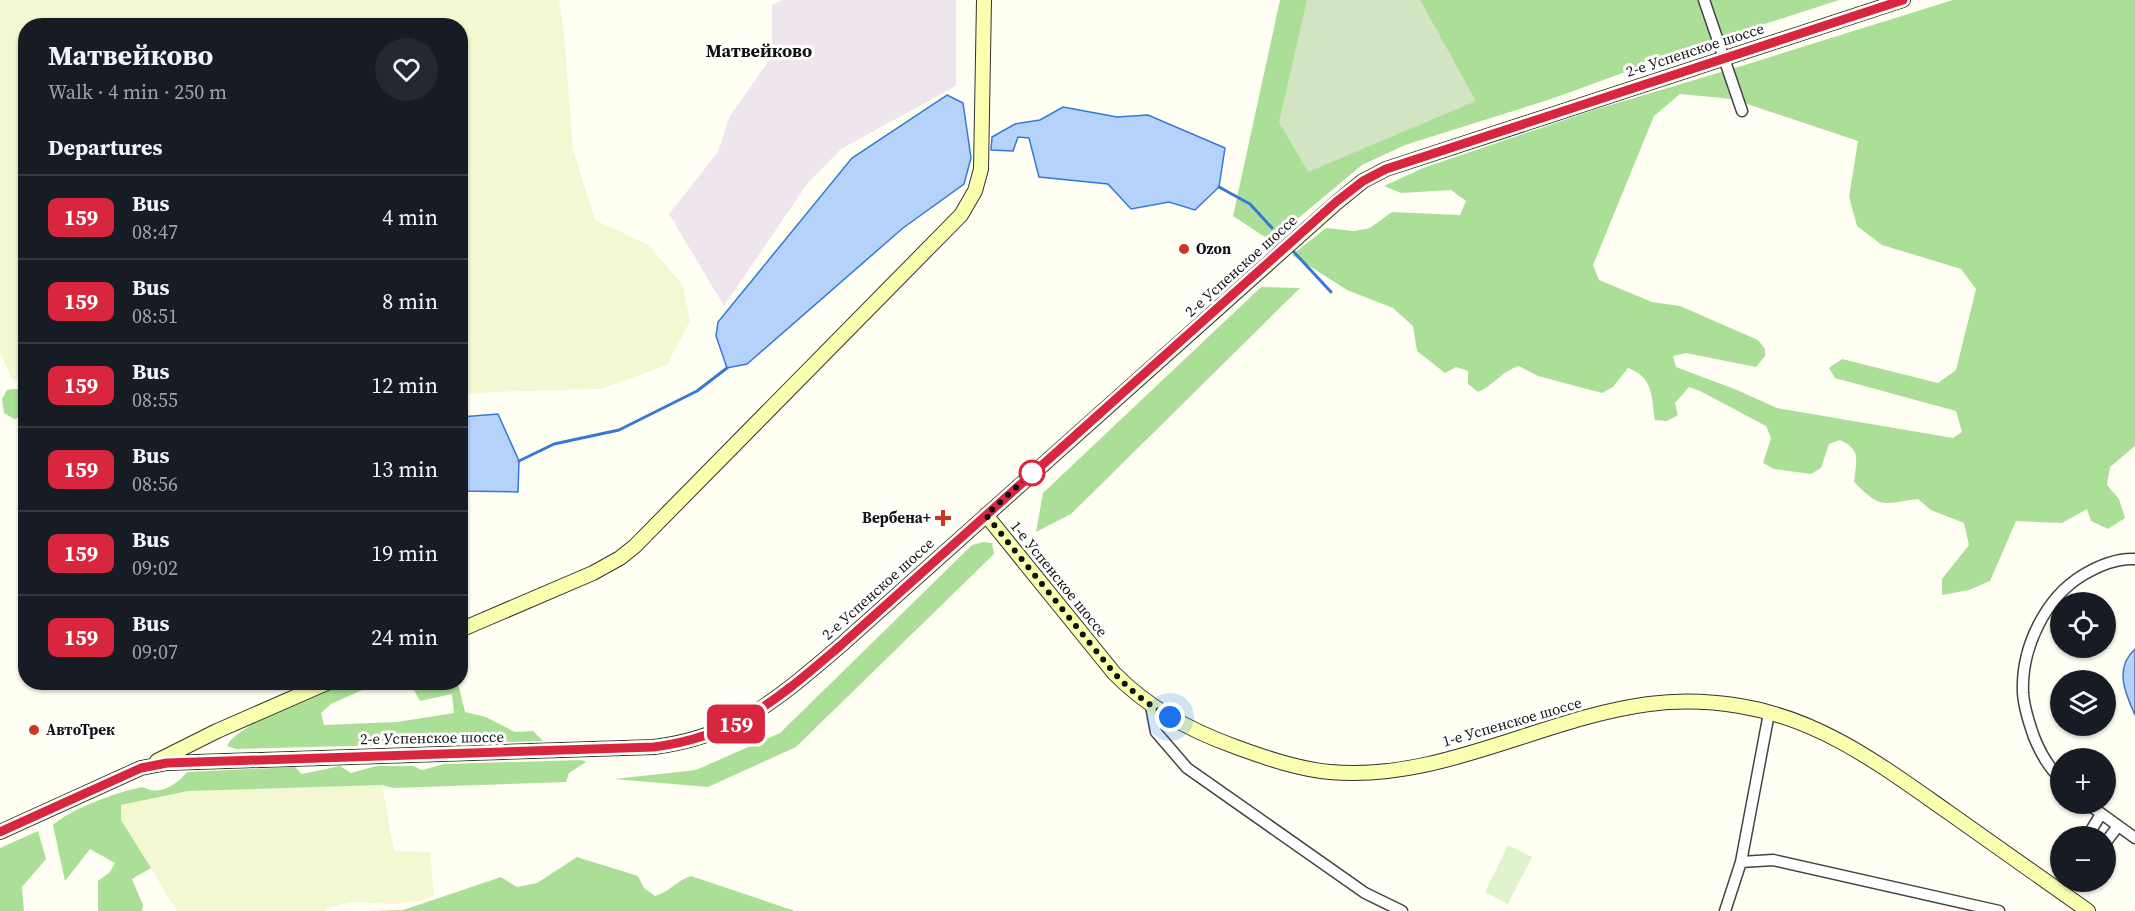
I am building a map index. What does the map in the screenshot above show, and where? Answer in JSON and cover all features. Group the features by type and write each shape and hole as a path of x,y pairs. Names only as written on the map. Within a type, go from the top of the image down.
{"main road":[{"path":"468,627 593,573 620,558 645,538 954,222 972,198 981,169 984,0"},
{"name":"2-е Успенское шоссе","path":"0,832 141,768 175,762 601,750 665,746 701,738 740,722 781,695 840,646 1336,202 1363,181 1386,169 1903,0"},
{"name":"1-е Успенское шоссе","path":"986,515 1132,692 1151,706 1216,740 1250,752 1329,772 1404,768 1459,756 1600,714 1647,704 1686,701 1741,706 1798,722 1845,742 2050,879"},
{"path":"141,768 202,738 311,690"},
{"path":"202,738 203,754 216,761"},
{"path":"2067,892 2073,911"},
{"name":"1-е Успенское шоссе","path":"2068,892 2088,911"}],"street":[{"path":"1704,0 1742,111"},
{"path":"2050,766 2039,749 2028,720 2023,692 2025,666 2031,643 2043,617 2058,596 2075,580 2110,562 2135,559"},
{"path":"1151,706 1156,732 1187,768 1365,893 1402,911"},
{"path":"1725,911 1741,862 1768,713"},
{"path":"2094,826 2101,814 2135,838"},
{"path":"1741,862 1773,860 1999,911"}],"shaded area":[{"path":"782,0 956,0 956,86 841,149 807,184 724,306 669,214 718,152 730,116 772,56 772,5"}],"green space":[{"path":"0,0 559,0 564,33 573,150 595,220 649,245 683,286 690,321 667,365 601,389 468,394 468,18 18,18 18,380 12,379 0,352"},
{"path":"1280,0 1839,0 1697,46 1551,99 1405,145 1362,165 1271,241 1233,216"},
{"path":"1307,0 1420,0 1476,101 1308,172 1279,122"},
{"path":"1953,0 2135,0 2135,446 2110,467 2107,485 2119,499 2125,518 2108,529 2091,521 2087,509 2062,523 2016,521 1990,581 1969,590 1942,595 1942,579 1969,545 1964,523 1931,510 1918,499 1882,503 1870,497 1854,482 1855,452 1840,440 1829,444 1821,468 1811,474 1774,469 1763,463 1771,438 1766,426 1689,387 1675,403 1678,415 1667,421 1655,420 1652,396 1647,382 1628,368 1613,387 1602,393 1538,376 1519,366 1478,392 1468,384 1468,371 1456,367 1445,373 1417,351 1413,326 1393,308 1347,290 1292,255 1326,228 1354,231 1370,228 1392,212 1460,215 1466,201 1451,190 1401,193 1384,186 1423,168 1594,110","holes":["1680,94 1732,99 1858,141 1849,197 1857,226 1882,245 1961,269 1976,289 1956,370 1938,383 1842,359 1829,368 1835,378 1956,411 1962,432 1953,438 1777,408 1676,367 1673,356 1686,353 1756,367 1765,356 1765,349 1758,340 1680,306 1652,302 1599,280 1593,265 1654,116"]},
{"path":"1261,287 1300,288 1071,514 1036,532 1043,493"},
{"path":"18,389 18,418 14,419 4,413 2,399 7,390"},
{"path":"983,542 992,543 994,554 796,747 708,787 614,779 696,770 780,733 972,545"},
{"path":"326,690 362,690 331,704 321,713 324,725 397,722 454,713 452,694 420,701 414,690 460,690 465,712 486,717 515,732 533,731 543,741 236,749 227,746 233,738 261,719"},
{"path":"582,760 586,762 569,773 566,782 393,788 382,785 188,791 121,805 121,820 151,868 132,879 143,905 142,911 98,911 98,881 110,872 115,863 90,849 65,881 53,825 93,802 117,794 140,787 161,790 176,783 187,772 295,767 302,774 340,766 351,773 376,766 413,766 422,770 444,764"},
{"path":"382,785 394,851 430,852 434,896 419,901 394,904 354,902 331,907 325,911 177,911 121,820 120,805 188,791"},
{"path":"38,831 46,859 22,887 24,911 0,911 0,848"},
{"path":"1508,845 1532,857 1508,904 1485,892"},
{"path":"577,857 638,876 644,888 655,896 691,876 795,911 369,911 403,910 501,877 517,887 537,883"}],"water":[{"path":"947,95 963,103 971,158 964,184 903,228 747,364 727,368 716,336 718,322 852,158"},
{"path":"1063,107 1117,117 1148,115 1225,148 1219,187 1195,210 1169,202 1131,209 1108,184 1039,177 1029,138 1018,137 1013,151 991,150 992,137 1015,124 1040,120"},
{"path":"498,414 519,461 518,492 468,491 468,416"},
{"path":"2135,649 2135,715 2125,689 2123,672 2129,656"}],"waterway":[{"path":"1219,187 1250,204 1272,228"},
{"path":"1293,251 1331,292"},
{"path":"519,461 554,444 619,430 697,391 727,368"}],"bus line":[{"name":"159","path":"0,832 141,768 167,763 654,747 690,741 727,728 752,716 781,695 840,646 1336,202 1363,181 1386,169 1903,0"}],"place":[{"name":"Ozon","path":"1184,249"},
{"name":"Вербена+","path":"943,518"},
{"name":"АвтоТрек","path":"34,730"}],"district":[{"name":"Матвейково","path":"759,51"}],"route":[{"path":"1032,473 986,515 1114,673 1132,692 1170,717"}]}
